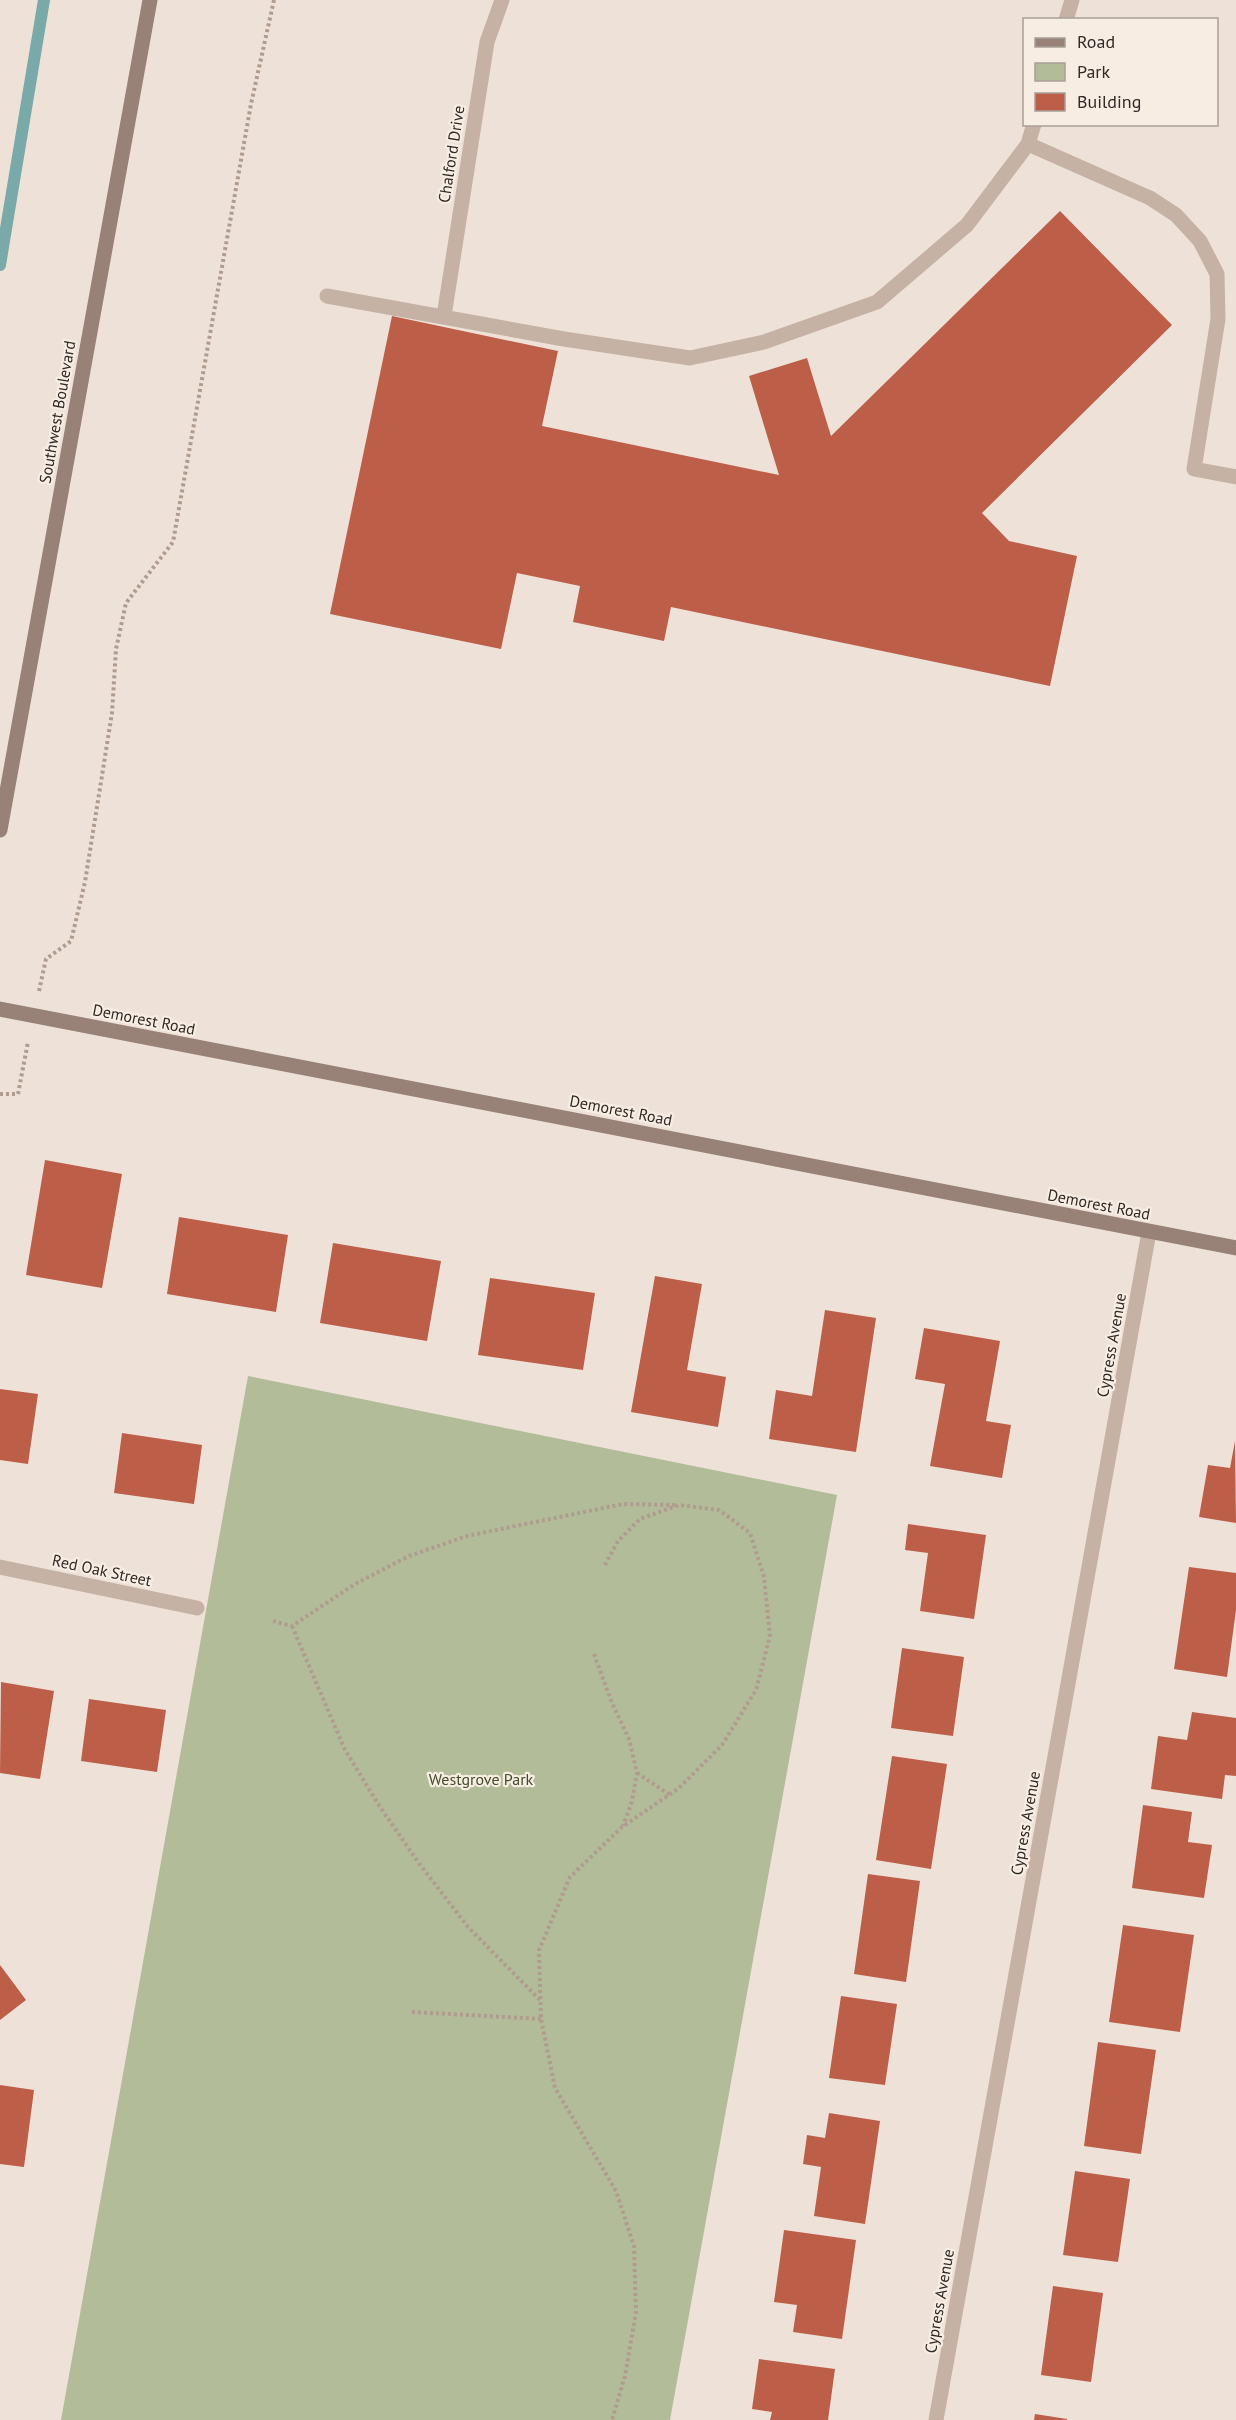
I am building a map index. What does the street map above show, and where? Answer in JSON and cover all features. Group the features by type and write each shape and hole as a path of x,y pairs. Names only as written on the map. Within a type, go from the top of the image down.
{"street":[{"name":"Southwest Boulevard","path":"0,830 150,0"},
{"name":"Chalford Drive","path":"444,316 487,42 502,0"},
{"path":"1067,18 1072,0"},
{"path":"327,296 564,339 690,358 764,342 877,302 967,225 1028,144 1033,126"},
{"path":"1028,144 1150,198 1176,215 1200,241 1217,274 1218,319 1194,469 1236,477"},
{"name":"Demorest Road","path":"0,1009 1236,1248"},
{"name":"Cypress Avenue","path":"936,2420 1149,1232"},
{"name":"Red Oak Street","path":"0,1568 197,1608"}],"path":[{"path":"0,1094 18,1094 46,959 71,941 85,882 112,713 116,650 126,603 173,542 249,115 274,0"},
{"path":"273,1621 292,1626 355,1584 409,1556 466,1536 623,1504 679,1505 718,1510 750,1533 764,1577 770,1636 756,1690 722,1745 679,1788 622,1827 570,1877 539,1950 541,2019 555,2088 616,2192 633,2246 636,2312 625,2376 612,2420"},
{"path":"605,1565 618,1541 640,1519 679,1505"},
{"path":"292,1626 345,1750 380,1807 418,1862 468,1927 541,2001"},
{"path":"594,1654 629,1739 637,1773 632,1801 622,1827"},
{"path":"637,1773 670,1795"},
{"path":"412,2012 541,2019"}],"green space":[{"name":"Westgrove Park","path":"248,1376 837,1495 670,2420 61,2420"}],"building":[{"path":"1060,211 1172,325 982,513 1009,541 1077,556 1050,686 671,607 664,641 573,622 580,586 517,573 501,649 330,614 392,316 558,351 542,426 779,475 749,376 807,358 831,436"},
{"path":"45,1160 122,1174 102,1288 26,1275"},
{"path":"179,1217 288,1235 276,1312 167,1294"},
{"path":"333,1243 441,1261 427,1341 320,1323"},
{"path":"655,1276 702,1284 687,1370 726,1377 718,1427 631,1412"},
{"path":"490,1278 595,1293 583,1370 478,1355"},
{"path":"825,1310 876,1318 856,1452 769,1439 776,1390 812,1396"},
{"path":"924,1328 1000,1341 986,1421 1011,1425 1002,1478 930,1466 945,1384 915,1379"},
{"path":"0,1389 38,1394 28,1464 0,1460"},
{"path":"122,1433 202,1445 194,1504 114,1493"},
{"path":"1235,1441 1236,1523 1199,1517 1208,1465 1230,1468"},
{"path":"908,1524 986,1535 974,1619 920,1611 928,1553 905,1550"},
{"path":"1189,1567 1236,1573 1236,1610 1227,1677 1174,1669"},
{"path":"902,1648 964,1657 953,1736 891,1728"},
{"path":"1,1682 54,1691 40,1779 0,1773"},
{"path":"89,1699 166,1710 157,1772 81,1761"},
{"path":"1192,1712 1236,1718 1236,1776 1225,1775 1222,1799 1151,1789 1158,1736 1187,1740"},
{"path":"892,1756 947,1764 931,1869 876,1860"},
{"path":"1143,1805 1192,1812 1188,1842 1212,1845 1204,1898 1132,1888"},
{"path":"868,1874 920,1881 906,1982 854,1974"},
{"path":"1123,1925 1194,1935 1180,2032 1109,2022"},
{"path":"0,1965 26,2000 0,2020"},
{"path":"841,1996 897,2004 885,2085 829,2078"},
{"path":"1098,2042 1156,2050 1141,2154 1084,2146"},
{"path":"0,2085 34,2090 24,2167 0,2164"},
{"path":"829,2113 880,2121 865,2224 814,2216 821,2167 803,2164 807,2135 825,2138"},
{"path":"1075,2171 1130,2179 1118,2262 1063,2255"},
{"path":"784,2230 856,2240 842,2339 793,2332 797,2305 774,2302"},
{"path":"1053,2286 1103,2293 1091,2382 1041,2375"},
{"path":"759,2359 835,2369 828,2420 770,2420 772,2412 752,2409"},
{"path":"1035,2414 1067,2419 1067,2420 1034,2420"}],"waterway":[{"path":"0,265 44,0"}]}
